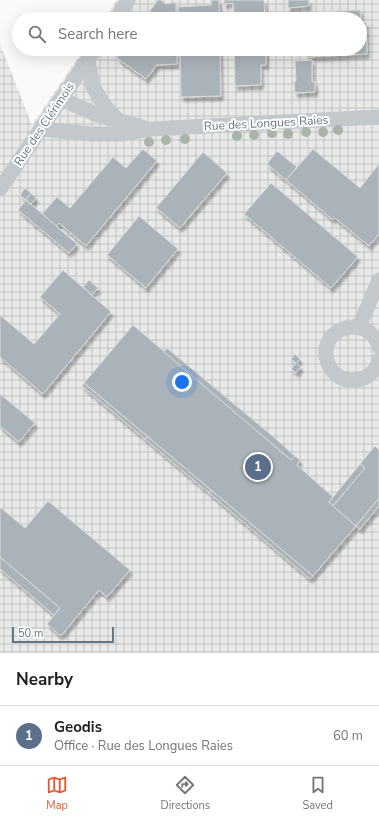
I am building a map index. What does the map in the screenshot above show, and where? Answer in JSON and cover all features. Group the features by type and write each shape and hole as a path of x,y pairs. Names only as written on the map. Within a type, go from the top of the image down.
{"street":[{"path":"120,12 128,0"},
{"name":"Rue des Clérimois","path":"0,189 91,56"},
{"path":"92,56 93,87 104,105 118,120"},
{"name":"Rue des Longues Raies","path":"61,99 98,115 152,129"},
{"name":"Rue des Longues Raies","path":"41,129 97,134 120,134 152,129 379,117"},
{"path":"359,327 379,280"},
{"path":"379,347 374,337 368,331 359,327 350,327 342,329 335,334 329,340 326,349 326,358 334,373 341,378 349,380 358,380 367,377 374,371 379,360"}],"shaded area":[{"path":"117,0 379,0 379,653 0,653 0,44 32,125 79,56 367,56 367,12 109,12"}],"building":[{"path":"158,0 161,0 166,4 176,2 176,12 149,12"},
{"path":"211,0 219,0 220,12 178,12 178,7 211,5"},
{"path":"224,0 264,0 265,12 234,12 233,3 224,4"},
{"path":"288,0 309,0 309,6 288,8"},
{"path":"360,10 360,12 323,12"},
{"path":"118,56 177,56 177,64 157,65 146,79 117,58"},
{"path":"180,56 220,56 221,96 181,97"},
{"path":"234,56 266,56 266,65 261,65 261,85 235,86"},
{"path":"307,56 327,56 307,57"},
{"path":"312,60 312,82 315,82 315,92 295,93 295,61"},
{"path":"143,149 157,161 86,246 59,223 56,226 42,214 57,197 70,208 113,157 126,168"},
{"path":"313,149 360,188 379,164 379,234 369,246 335,218 333,220 286,180"},
{"path":"277,151 297,167 286,180 267,164"},
{"path":"203,152 227,173 180,228 156,208"},
{"path":"271,183 358,257 331,288 244,214"},
{"path":"25,188 31,193 26,200 20,195"},
{"path":"31,193 36,198 31,204 26,200"},
{"path":"26,200 77,244 69,253 18,210"},
{"path":"139,216 178,249 146,288 107,255"},
{"path":"63,270 111,312 43,394 0,357 0,315 34,344 60,314 40,297"},
{"path":"89,280 98,288 92,295 83,287"},
{"path":"133,325 291,460 295,456 300,460 297,465 333,497 329,502 356,526 313,576 84,383"},
{"path":"167,348 295,456 291,460 164,352"},
{"path":"295,354 300,359 297,363 301,367 296,373 291,369 296,363 291,359"},
{"path":"84,383 148,437 145,439 82,386"},
{"path":"0,394 35,423 19,442 0,426"},
{"path":"148,437 211,490 209,493 145,439"},
{"path":"375,446 379,450 379,498 356,526 333,506 365,468 360,464"},
{"path":"360,464 365,468 333,506 329,502"},
{"path":"211,490 313,576 310,579 209,493"},
{"path":"379,498 379,506 360,529 356,526"},
{"path":"48,501 130,570 107,597 99,590 61,636 47,624 60,608 0,557 0,507 25,528"},
{"path":"0,557 60,608 54,615 0,569"}],"place":[{"name":"Geodis","path":"258,467"}]}
